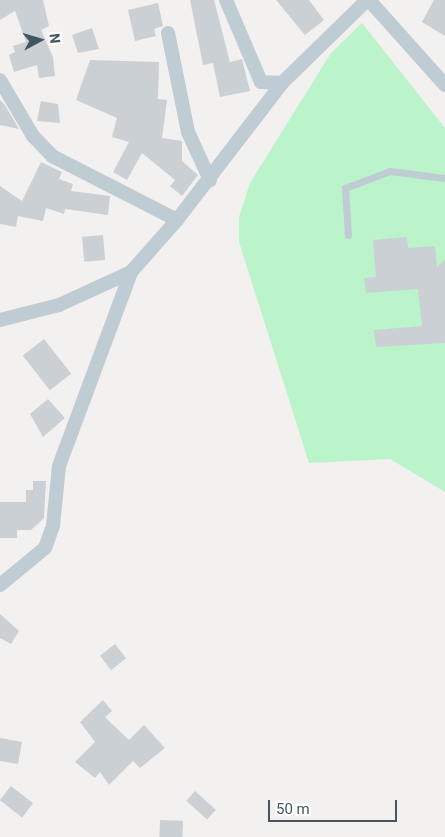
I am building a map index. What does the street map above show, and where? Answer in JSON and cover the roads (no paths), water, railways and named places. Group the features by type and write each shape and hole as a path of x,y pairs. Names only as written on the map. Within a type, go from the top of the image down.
{"street":[{"path":"226,0 261,82 282,83"},
{"path":"0,585 45,548 53,526 59,466 131,272 210,180 282,83 368,0 445,85"},
{"path":"168,33 188,132 210,180"},
{"path":"0,80 33,136 52,156 177,220"},
{"path":"0,320 59,305 131,272"}],"lane":[{"path":"348,235 345,188 390,171 445,178"}]}
